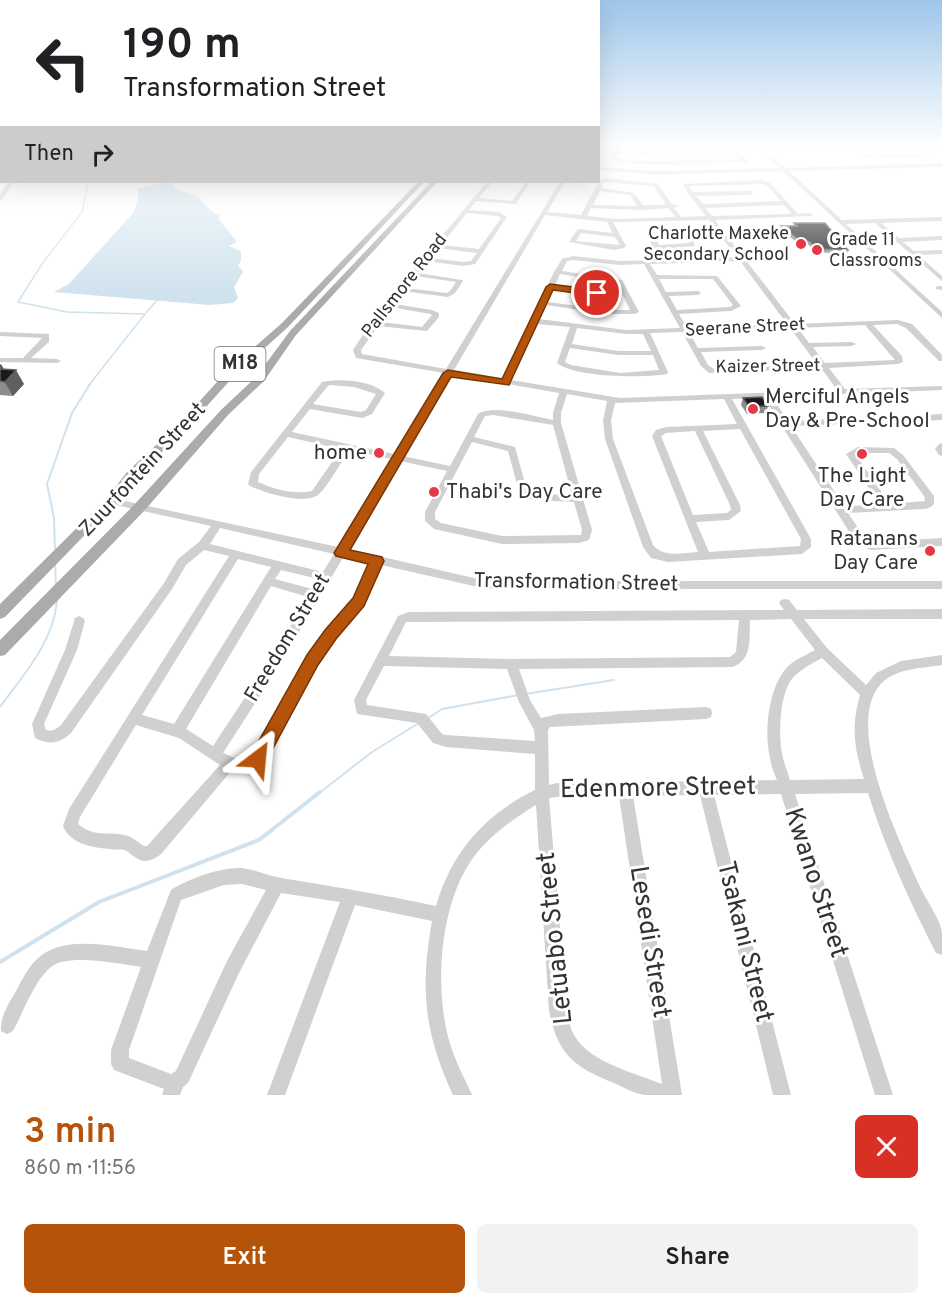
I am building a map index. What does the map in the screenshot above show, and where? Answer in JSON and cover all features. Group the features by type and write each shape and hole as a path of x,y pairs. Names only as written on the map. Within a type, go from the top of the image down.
{"main road":[{"name":"Zuurfontein Street","path":"0,613 111,501 131,475 190,418 230,374 285,325 408,196"},
{"name":"Zuurfontein Street","path":"0,650 139,508 225,412 260,379 297,328 421,196"}],"street":[{"name":"Pallsmore Road","path":"477,196 375,323 358,347 356,352 359,356 611,400 727,398 942,388"},
{"path":"474,200 514,202 518,196"},
{"name":"Freedom Street","path":"215,754 341,553 553,196"},
{"path":"583,218 594,196"},
{"path":"634,196 642,208"},
{"path":"664,196 679,219"},
{"path":"693,196 843,392"},
{"path":"779,196 797,216"},
{"path":"813,196 942,316"},
{"path":"785,203 791,198"},
{"path":"700,206 785,203 800,206"},
{"path":"588,206 642,208 678,206"},
{"path":"425,259 469,264 480,252 503,216 466,211"},
{"path":"543,213 609,220 810,215"},
{"path":"841,222 942,219"},
{"path":"609,220 623,246 620,248 577,244 572,241 579,231 616,235"},
{"path":"876,221 940,277"},
{"path":"664,262 650,234 719,231"},
{"path":"655,247 693,245 687,232"},
{"path":"915,234 921,239"},
{"path":"886,242 941,236"},
{"path":"436,246 480,252"},
{"path":"899,253 942,252"},
{"path":"505,383 563,261 569,258 613,263 740,259"},
{"name":"Kaizer Street","path":"646,262 706,368 715,371 899,362 899,358 867,323"},
{"path":"912,264 942,267"},
{"path":"543,303 608,312 634,312 620,281 557,272"},
{"path":"402,289 446,295 452,294 460,283 458,280 413,274"},
{"path":"925,276 940,277"},
{"path":"654,278 715,277 737,306 731,309 674,312"},
{"path":"550,287 597,293"},
{"path":"664,294 698,293"},
{"path":"375,323 424,329 436,315 432,312 389,305"},
{"name":"Seerane Street","path":"534,321 618,332 898,322 907,324 942,359"},
{"path":"574,326 561,359 563,365 620,375 663,373 664,369 646,332"},
{"path":"0,334 46,336 45,340 25,360"},
{"path":"807,345 852,344"},
{"path":"566,345 618,353 656,353"},
{"path":"696,350 762,348"},
{"path":"0,360 57,361"},
{"path":"308,406 362,416 369,412 381,393 376,389 329,383 323,386 254,474 252,482 255,485 297,496 310,496 315,493 347,447"},
{"path":"557,423 493,412 483,413 452,469 429,519 438,526 497,539 579,539 585,537 587,532 557,423 557,413 563,392"},
{"path":"767,396 858,538 866,544 942,542"},
{"path":"611,400 607,421 609,439 648,547 655,555 669,558 798,551 806,547 804,536 727,398"},
{"path":"785,424 942,417"},
{"path":"705,556 656,436 662,431 742,426"},
{"path":"689,519 729,516 735,514 736,508 698,429"},
{"path":"286,434 452,469"},
{"path":"468,438 512,449 524,497 578,499"},
{"path":"840,510 927,506 931,501 893,451 885,449 853,451 851,456 888,507"},
{"name":"Transformation Street","path":"111,501 499,586 942,585"},
{"path":"79,621 71,650 38,724 40,734 45,737 57,737 66,729 168,586 182,562 203,544 218,524"},
{"path":"203,544 235,555 325,577"},
{"path":"230,763 157,848 148,854 138,854 125,842 114,843 74,833 69,826 74,814 235,555"},
{"path":"134,719 177,732 199,742 230,763 246,767 258,759 312,660 359,602 377,561"},
{"path":"177,732 278,566"},
{"path":"269,581 314,594"},
{"path":"785,603 823,652 867,694"},
{"path":"540,748 446,741 438,739 422,718 370,713 362,710 360,700 401,621 406,617 942,614"},
{"path":"380,661 511,664 733,662 742,654 745,616"},
{"name":"Kwano Street","path":"823,652 789,673 780,691 775,747 784,787 884,1095"},
{"path":"942,660 920,661 901,666 881,677 867,694 859,717 862,754 872,786 903,866 942,947"},
{"path":"511,664 527,707 541,729 546,723 558,720 706,713"},
{"name":"Letuabo Street","path":"541,729 542,793 561,1027 577,1054 590,1063 666,1095"},
{"name":"Edenmore Street","path":"463,1095 447,1060 436,1021 434,965 442,915 458,869 475,844 496,824 542,793 557,790 872,786"},
{"name":"Tsakani Street","path":"705,788 782,1095"},
{"name":"Lesedi Street","path":"625,789 674,1095"},
{"path":"277,885 233,967 185,1072 173,1089 123,1067 118,1061 120,1050 150,960 172,903 179,893 232,875 442,915"},
{"path":"276,1095 350,896"},
{"path":"7,1025 35,975 49,959 58,955 78,954 150,960"}],"water":[{"path":"138,196 196,196 212,212 220,215 218,218 237,242 229,246 241,251 241,261 238,265 243,272 234,287 238,298 233,303 210,305 54,292 69,284 133,213"}],"building":[{"path":"794,223 825,223 848,250 815,249 810,242 799,240 781,226 797,226"},
{"path":"0,369 16,370 5,382 0,381"},
{"path":"762,397 768,406 749,407 743,398"}],"waterway":[{"path":"85,196 82,212 42,264 18,302 67,312 145,314 89,385"},
{"path":"146,313 158,299"},
{"path":"55,551 54,518 47,484 72,413 90,384"},
{"path":"55,562 56,587"},
{"path":"0,707 44,644 50,631 57,601"},
{"path":"525,694 614,680"},
{"path":"427,719 442,709 519,695"},
{"path":"318,794 372,752 419,723"},
{"path":"0,962 99,902 259,840 320,792"}],"place":[{"name":"Charlotte Maxeke Secondary School","path":"801,244"},
{"name":"Grade 11 Classrooms","path":"817,250"},
{"name":"Merciful Angels Day & Pre-School","path":"753,409"},
{"name":"home","path":"379,453"},
{"name":"The Light Day Care","path":"862,454"},
{"name":"Thabi's Day Care","path":"434,492"},
{"name":"Ratanans Day Care","path":"930,551"}],"route":[{"path":"258,759 312,660 359,602 377,561 341,553 448,373 505,383 550,287 597,293"}]}
